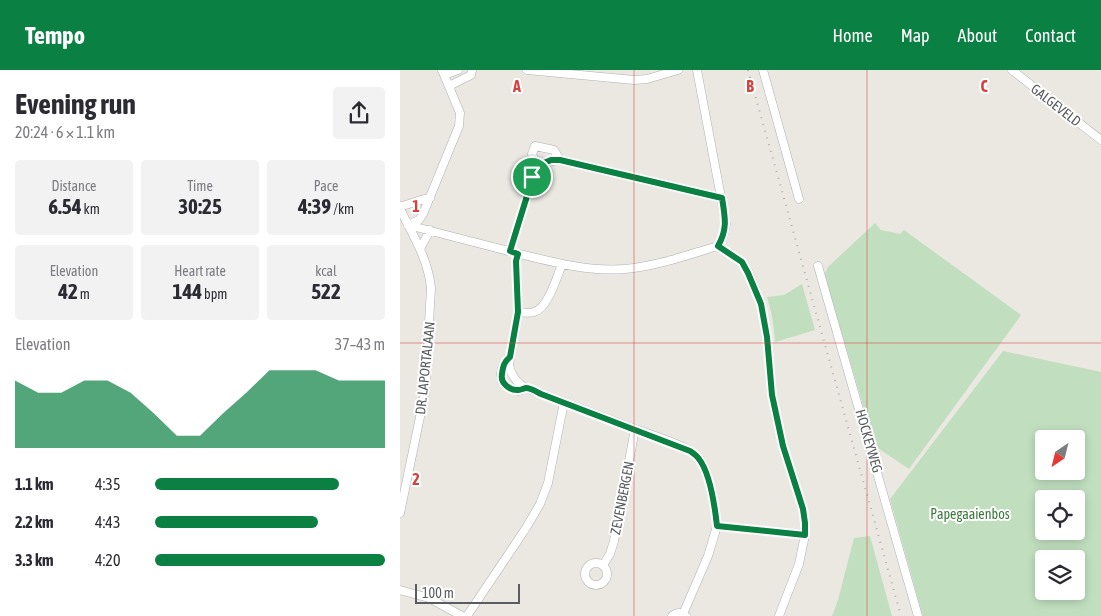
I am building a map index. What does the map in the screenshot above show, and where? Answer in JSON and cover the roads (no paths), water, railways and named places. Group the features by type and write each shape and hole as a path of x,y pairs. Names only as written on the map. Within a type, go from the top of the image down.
{"street":[{"path":"408,225 419,220 430,198 459,126 460,113 443,72 458,70"},
{"path":"449,86 470,75 472,70"},
{"path":"527,70 634,80 647,79 678,70"},
{"path":"408,225 562,264 592,269 631,268 671,261 718,246 723,237 726,224 697,70"},
{"path":"763,70 800,199"},
{"name":"GALGEVELD","path":"1012,70 1101,140"},
{"path":"560,160 554,150 535,146 532,154 535,170 514,252 518,312 510,357 510,370 518,383 526,388 680,446 698,457 706,471 717,526 708,556 685,615 678,613 672,616"},
{"path":"535,170 551,160 560,160 722,198"},
{"path":"400,207 422,198 430,198"},
{"name":"DR. LAPORTALAAN","path":"400,207 426,262 430,274 431,288 425,393 400,513"},
{"path":"420,249 430,230"},
{"path":"718,246 742,262 761,304 767,337 772,395 783,446 803,509 805,535 800,564 778,616"},
{"path":"518,312 536,312 543,307 553,289 562,264"},
{"name":"HOCKEYWEG","path":"818,266 918,616"},
{"path":"510,357 505,361 502,369 501,379 503,383 518,391 526,388"},
{"path":"467,616 540,504 548,483 564,402"},
{"name":"ZEVENBERGEN","path":"603,565 610,554 614,541 635,428"},
{"path":"717,526 805,535"},
{"path":"400,590 429,598 462,616"}],"railway":[{"path":"748,70 901,616"}],"park label":[{"name":"Papegaaienbos","path":"970,514"}]}
